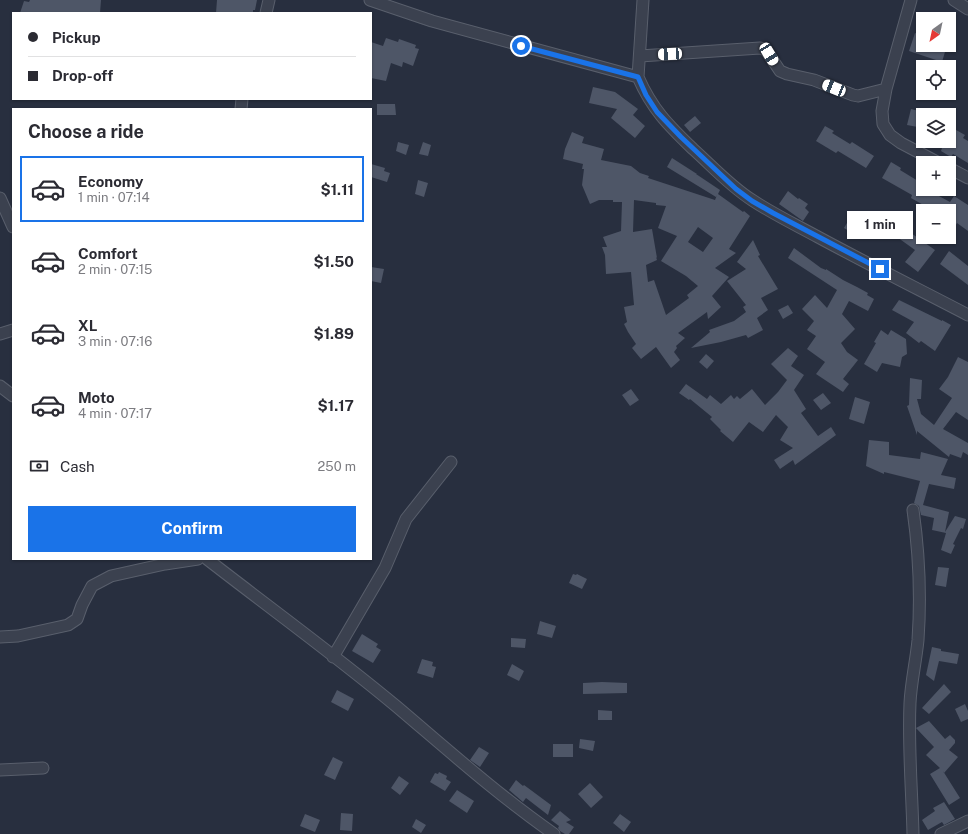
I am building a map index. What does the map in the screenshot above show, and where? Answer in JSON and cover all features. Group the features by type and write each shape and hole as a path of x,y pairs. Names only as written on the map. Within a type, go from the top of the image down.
{"street":[{"path":"266,12 269,0"},
{"path":"370,0 432,21 638,77"},
{"path":"643,0 638,77 646,95 657,112 708,163 736,189 752,201 968,315"},
{"path":"911,0 886,89 882,111 883,124 890,135 901,144 925,156"},
{"path":"954,0 968,9"},
{"path":"640,56 760,48 766,50 780,71 787,74 814,80 858,96 886,89"},
{"path":"956,172 968,178"},
{"path":"0,198 12,225"},
{"path":"0,334 12,330"},
{"path":"0,386 12,395"},
{"path":"333,657 385,568 406,519 451,462"},
{"path":"912,510 916,533 919,589 918,638 910,701 909,726 913,834"},
{"path":"0,637 18,636 68,625 77,619 82,605 92,586 111,576 193,560"},
{"path":"208,560 395,706 476,775 529,817 554,834"},
{"path":"0,770 42,768"},
{"path":"942,834 968,821"}],"building":[{"path":"30,0 101,0 100,12 20,12 24,1 29,2"},
{"path":"217,0 257,0 255,10 253,10 253,12 216,12"},
{"path":"915,33 916,52 945,52 943,60 936,60 909,51"},
{"path":"386,38 398,42 399,39 416,45 415,48 419,49 413,66 403,62 402,67 391,63 386,81 372,78 372,42 383,46"},
{"path":"593,87 615,92 638,109 633,115 645,126 635,138 611,118 617,109 589,103"},
{"path":"377,104 395,104 396,115 377,115"},
{"path":"911,109 916,110 916,127 907,125"},
{"path":"695,116 701,123 690,132 684,125"},
{"path":"825,126 834,131 832,133 850,144 852,142 874,156 866,168 838,151 836,153 816,141"},
{"path":"956,130 965,135 963,138 968,141 968,163 953,154 949,156 941,151 942,148 956,148"},
{"path":"572,132 584,137 582,143 604,149 601,160 631,166 640,173 649,176 648,178 715,200 717,195 716,197 667,167 672,158 720,190 718,194 750,216 729,249 736,253 715,268 729,277 712,296 721,307 708,319 707,312 678,333 685,338 676,346 677,348 674,352 680,360 671,368 656,347 641,359 632,348 636,344 624,324 627,322 624,307 634,305 631,272 606,274 605,255 602,247 607,247 603,237 621,231 622,202 613,202 613,200 599,200 590,204 582,185 584,169 582,169 583,164 563,159 565,149","holes":["634,200 666,206 658,228 677,236 661,261 686,276 698,286 687,295 689,298 666,315 654,280 648,282 646,265 657,260 652,229 633,232","698,227 713,238 703,252 688,242"]},
{"path":"398,142 409,145 406,155 396,151"},
{"path":"423,142 431,145 428,156 419,154"},
{"path":"891,162 901,168 900,170 916,180 916,196 939,196 950,202 954,196 968,205 968,231 957,223 956,225 956,204 922,204 911,198 912,195 882,178"},
{"path":"372,164 385,168 384,171 390,173 387,182 372,177"},
{"path":"418,180 428,183 424,197 415,194"},
{"path":"788,191 798,199 799,198 808,204 805,208 809,212 803,221 779,204"},
{"path":"854,211 869,219 859,237 844,228"},
{"path":"891,216 912,231 911,233 916,237 916,244 927,244 935,250 918,272 905,262 915,250 883,227"},
{"path":"753,240 760,255 758,256 778,289 761,298 768,310 757,318 763,330 748,338 746,335 691,348 710,332 709,330 734,321 746,312 743,307 746,305 727,281 746,269 737,262"},
{"path":"794,248 821,268 826,269 868,293 867,295 874,299 868,311 849,301 842,314 855,329 841,343 847,352 858,360 843,379 849,384 843,392 816,374 825,362 807,349 816,336 807,330 814,321 802,309 815,295 827,308 837,290 788,258"},
{"path":"949,251 968,266 968,285 940,264"},
{"path":"372,267 384,269 381,283 372,281"},
{"path":"899,300 951,325 935,351 921,341 919,343 906,333 914,322 892,310"},
{"path":"788,305 793,313 783,319 778,310"},
{"path":"881,330 888,335 891,330 906,339 907,354 902,357 900,367 882,363 877,372 864,364 876,343 874,342"},
{"path":"788,348 798,356 791,366 804,375 794,390 806,409 801,413 818,436 831,427 836,435 795,465 793,460 780,469 774,460 793,448 780,440 788,427 776,415 763,432 749,422 733,442 720,431 721,430 710,419 712,417 690,399 689,400 679,393 686,384 707,399 710,395 721,404 731,395 734,399 737,396 740,399 752,389 765,405 787,380 771,364"},
{"path":"706,354 714,361 707,369 699,362"},
{"path":"958,357 968,362 968,420 956,412 943,429 968,443 968,455 963,452 961,458 950,454 949,457 917,431 917,435 907,406 909,405 910,378 922,380 921,399 917,399 921,414 934,425 952,398 939,389 948,377"},
{"path":"631,389 639,400 630,406 622,395"},
{"path":"823,393 831,403 821,410 813,400"},
{"path":"855,397 870,402 864,424 849,419"},
{"path":"869,440 889,442 889,455 920,459 921,452 948,459 941,475 956,478 954,489 929,484 923,505 949,512 945,532 955,516 966,519 963,529 961,528 953,544 955,545 951,554 941,550 946,533 932,530 934,518 921,515 919,506 914,503 920,481 884,472 884,474 866,466"},
{"path":"938,567 949,568 946,587 935,585"},
{"path":"573,574 577,574 587,579 582,589 569,583"},
{"path":"540,621 556,626 552,638 537,634"},
{"path":"362,634 378,644 376,647 381,650 373,663 352,651"},
{"path":"511,638 526,639 525,648 511,647"},
{"path":"932,647 941,649 941,651 959,654 957,664 939,661 934,681 926,675"},
{"path":"422,659 433,662 432,666 436,667 433,678 417,673"},
{"path":"512,664 524,671 519,681 507,675"},
{"path":"583,683 627,683 627,693 583,694"},
{"path":"944,684 951,692 929,714 922,708"},
{"path":"337,690 354,699 348,711 331,702"},
{"path":"965,704 968,711 968,719 961,722 955,709"},
{"path":"598,710 612,711 612,720 598,720"},
{"path":"929,721 945,739 950,735 955,740 955,743 949,750 958,757 944,773 960,798 949,805 930,774 940,768 926,755 934,747 916,728"},
{"path":"580,739 595,741 593,751 579,748"},
{"path":"553,744 573,744 573,757 553,757"},
{"path":"479,747 489,753 480,767 470,760"},
{"path":"333,757 343,762 335,780 324,775"},
{"path":"439,772 447,776 446,779 451,782 445,791 430,782 435,773 438,774"},
{"path":"399,776 409,783 400,795 391,788"},
{"path":"516,780 551,805 548,815 526,798 523,802 509,790"},
{"path":"590,783 603,797 591,808 578,794"},
{"path":"457,790 474,801 467,813 449,801"},
{"path":"944,802 955,819 944,825 942,822 928,830 922,820 935,811 933,808"},
{"path":"560,811 571,820 566,822 574,827 569,834 565,834 560,831 558,828 559,826 551,820"},
{"path":"341,813 353,814 352,831 340,830"},
{"path":"305,814 320,820 315,832 300,826"},
{"path":"620,814 631,822 624,832 613,823"},
{"path":"416,819 426,825 421,833 412,827"}],"route":[{"path":"521,46 638,77 646,95 657,112 736,189 752,201 773,213 880,269"}]}
